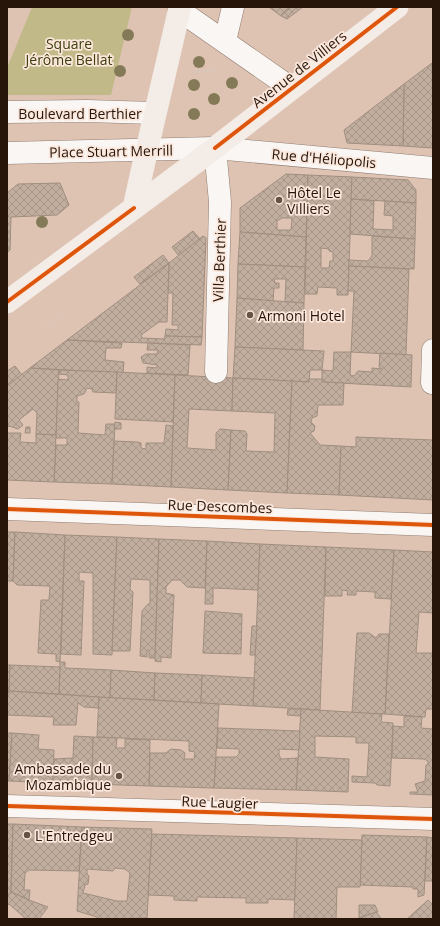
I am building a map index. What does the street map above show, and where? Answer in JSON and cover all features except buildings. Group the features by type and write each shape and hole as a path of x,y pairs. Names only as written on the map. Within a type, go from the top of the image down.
{"main road":[{"name":"Avenue de Villiers","path":"7,302 215,148 397,7"},
{"name":"Boulevard Berthier","path":"134,208 154,113 167,67 179,8"}],"street":[{"path":"225,41 233,7"},
{"path":"179,8 291,88"},
{"name":"Boulevard Berthier","path":"7,112 87,111 154,113"},
{"name":"Place Stuart Merrill","path":"7,153 146,151 215,148"},
{"name":"Rue d'Héliopolis","path":"215,148 433,168"},
{"name":"Villa Berthier","path":"215,148 220,202 216,372"},
{"path":"432,383 433,350"},
{"name":"Rue Descombes","path":"7,509 433,525"},
{"name":"Rue Laugier","path":"7,806 433,820"}],"path":[{"path":"190,72 221,70"},
{"path":"47,327 65,314"}],"green space":[{"name":"Square Jérôme Bellat","path":"32,7 132,7 111,95 8,95 7,68"}],"cycle path":[{"path":"215,148 397,7"},
{"path":"7,302 134,208"},
{"path":"7,509 433,525"},
{"path":"7,806 433,819"}],"place":[{"name":"Hôtel Le Villiers","path":"279,200"},
{"name":"Armoni Hotel","path":"250,315"},
{"name":"Ambassade du Mozambique","path":"119,776"},
{"name":"L'Entredgeu","path":"27,835"}]}
